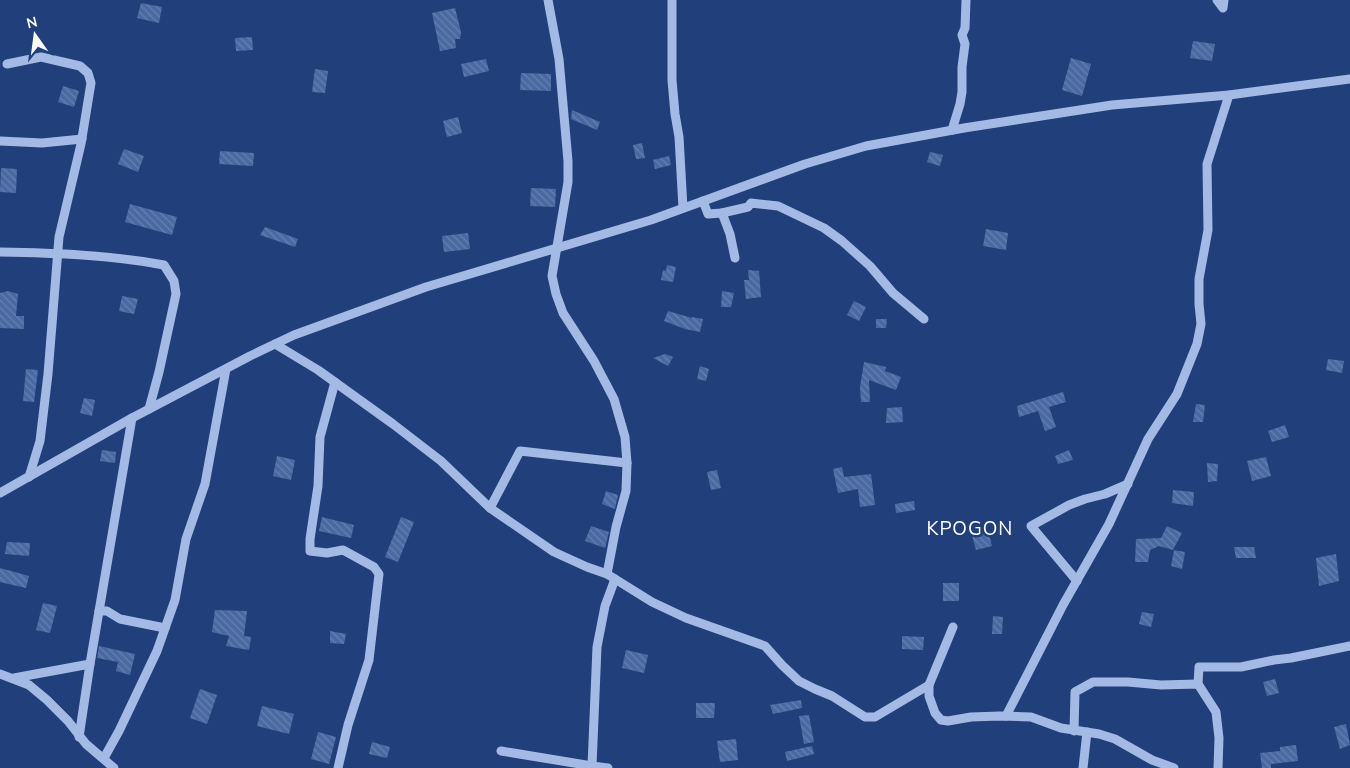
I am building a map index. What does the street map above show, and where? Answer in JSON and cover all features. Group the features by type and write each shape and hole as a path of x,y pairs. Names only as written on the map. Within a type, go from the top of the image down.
{"street":[{"path":"548,0 559,59 568,161 568,182 552,276 563,313 594,361 614,399 625,437 627,463 626,491 616,527 607,574"},
{"path":"672,0 672,80 679,137 683,208"},
{"path":"952,130 962,92 962,67 965,44 962,35 966,0"},
{"path":"1217,0 1223,8 1224,0"},
{"path":"7,64 41,57 80,66 88,73 91,83 82,139 59,237 48,374 40,441 29,477"},
{"path":"0,493 149,409 275,344 328,322 426,287 650,220 805,164 866,146 1112,104 1230,95 1350,79"},
{"path":"1006,716 1077,581 1110,524 1148,439 1178,394 1197,344 1201,324 1199,279 1208,230 1207,164 1230,95"},
{"path":"0,141 42,143 82,139"},
{"path":"702,201 708,214 748,207 751,203 778,206 824,228 870,266 893,293 924,320"},
{"path":"722,213 730,234 735,258"},
{"path":"0,252 58,253 133,259 164,265 174,281 176,294 149,409"},
{"path":"275,344 334,382 441,461 490,508 554,552 587,568 607,574 652,602 686,618 765,646 782,666 799,681 832,696 865,717 875,717 929,685"},
{"path":"104,758 120,731 157,651 175,600 186,539 206,484 226,369"},
{"path":"334,382 320,437 318,486 310,551 327,553 343,550 374,567 379,574 369,660 348,725 338,768"},
{"path":"79,737 132,418"},
{"path":"490,508 520,451 627,463"},
{"path":"1077,581 1030,526 1069,505 1105,494 1128,484"},
{"path":"592,766 597,647 605,606 615,579"},
{"path":"99,611 107,611 120,619 165,628"},
{"path":"953,627 929,685 929,696 935,713 941,720 1006,716 1030,717 1061,728 1115,739 1152,760 1174,768"},
{"path":"1218,768 1219,738 1216,712 1198,684 1199,667 1241,668 1350,646"},
{"path":"13,678 90,664"},
{"path":"0,674 29,685 68,721 79,737 114,768"},
{"path":"1074,730 1074,692 1093,682 1128,682 1161,685 1198,684"},
{"path":"1083,768 1087,732"},
{"path":"501,751 608,768"}],"building":[{"path":"141,3 162,7 159,23 137,18"},
{"path":"455,8 461,32 460,39 455,39 456,48 440,51 432,13"},
{"path":"252,37 253,50 236,51 235,38"},
{"path":"1193,41 1215,44 1212,61 1190,58"},
{"path":"1071,58 1091,64 1082,96 1062,90"},
{"path":"486,59 489,71 464,77 461,64"},
{"path":"315,69 328,71 325,93 312,92"},
{"path":"521,73 551,74 551,91 520,90"},
{"path":"63,86 79,91 74,107 58,102"},
{"path":"572,110 600,122 597,130 571,119"},
{"path":"458,117 462,133 447,137 443,121"},
{"path":"642,143 645,158 636,159 633,145"},
{"path":"124,149 144,156 138,172 118,164"},
{"path":"220,151 254,153 253,166 219,164"},
{"path":"930,152 943,155 940,166 927,162"},
{"path":"669,156 671,165 655,169 653,160"},
{"path":"1,168 17,169 16,193 0,192"},
{"path":"531,188 556,189 555,207 530,206"},
{"path":"130,204 177,217 172,235 125,222"},
{"path":"265,227 298,239 295,247 260,235"},
{"path":"986,229 1008,233 1006,250 983,246"},
{"path":"468,233 470,249 444,252 442,236"},
{"path":"667,265 676,267 673,282 661,280 663,270 666,271"},
{"path":"748,270 759,271 761,297 746,299 744,280 749,280"},
{"path":"8,291 18,294 16,316 24,316 24,329 0,328 0,293"},
{"path":"722,291 734,293 731,307 721,307"},
{"path":"122,296 138,299 134,314 119,311"},
{"path":"854,301 866,307 859,321 847,315"},
{"path":"668,311 703,319 700,332 685,329 664,321"},
{"path":"876,319 887,319 886,328 876,328"},
{"path":"665,354 673,357 668,366 653,358"},
{"path":"1328,359 1344,361 1342,373 1326,370"},
{"path":"864,362 886,367 885,371 901,377 896,390 869,380 870,402 861,402 860,387"},
{"path":"700,366 709,369 706,381 697,379"},
{"path":"26,369 38,370 34,402 23,401"},
{"path":"1063,392 1066,402 1049,407 1056,427 1045,431 1038,411 1019,417 1017,406"},
{"path":"84,398 95,400 92,416 80,413"},
{"path":"1196,404 1205,405 1203,422 1193,422"},
{"path":"902,407 903,422 886,423 887,408"},
{"path":"1285,425 1289,437 1272,442 1268,431"},
{"path":"102,450 116,452 115,463 100,461"},
{"path":"1069,450 1073,460 1058,464 1055,456"},
{"path":"277,456 295,460 291,480 273,476"},
{"path":"1266,457 1271,476 1252,481 1247,461"},
{"path":"1207,463 1218,464 1217,481 1208,482"},
{"path":"842,467 844,477 871,474 875,505 860,507 858,489 838,493 833,469"},
{"path":"717,470 721,488 711,490 707,472"},
{"path":"1173,490 1194,492 1193,506 1172,503"},
{"path":"606,491 618,495 615,509 602,504"},
{"path":"914,501 915,510 896,513 895,504"},
{"path":"322,517 354,525 351,538 319,531"},
{"path":"401,517 414,522 398,562 385,557"},
{"path":"591,526 609,532 605,548 585,541"},
{"path":"1167,526 1182,533 1173,550 1159,546 1150,550 1148,562 1135,562 1136,539 1161,538"},
{"path":"987,527 992,546 976,550 971,532"},
{"path":"7,542 30,543 29,556 5,554"},
{"path":"1234,547 1254,547 1256,558 1236,558"},
{"path":"1174,550 1185,552 1182,569 1171,566"},
{"path":"1336,554 1339,581 1319,586 1316,558"},
{"path":"0,568 29,576 26,588 0,582"},
{"path":"943,583 959,583 959,601 943,601"},
{"path":"43,603 57,606 50,633 36,630"},
{"path":"215,610 247,611 244,636 251,637 249,650 226,646 229,636 212,632"},
{"path":"1142,612 1154,614 1151,627 1139,624"},
{"path":"993,616 1003,617 1002,634 992,634"},
{"path":"330,631 346,634 344,644 330,643"},
{"path":"902,636 924,637 923,650 902,649"},
{"path":"99,646 135,654 130,675 116,671 118,662 97,658"},
{"path":"626,650 648,655 644,673 622,668"},
{"path":"1275,679 1279,693 1267,696 1263,682"},
{"path":"200,689 217,695 207,724 190,718"},
{"path":"801,700 802,708 773,714 770,705"},
{"path":"696,703 715,703 714,718 696,718"},
{"path":"262,706 294,714 289,734 257,726"},
{"path":"809,715 814,742 804,744 799,716"},
{"path":"1346,724 1350,745 1340,749 1334,727"},
{"path":"318,732 336,737 329,764 311,759"},
{"path":"736,739 738,760 720,762 717,741"},
{"path":"372,742 390,747 387,758 369,754"},
{"path":"1296,745 1298,761 1271,764 1271,768 1262,768 1260,753 1280,751 1280,747"},
{"path":"812,746 814,754 787,761 785,752"}],"district":[{"name":"KPOGON","path":"970,529"}]}
